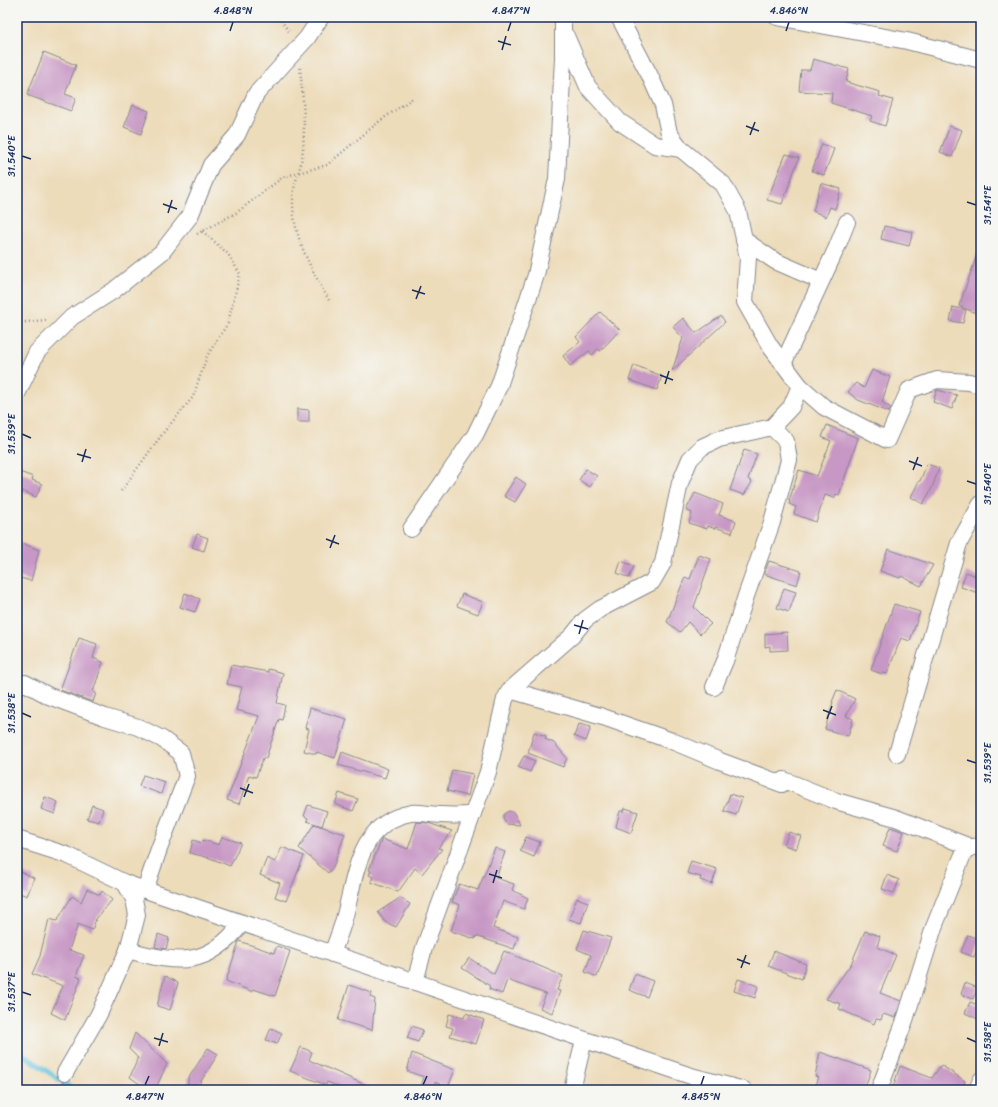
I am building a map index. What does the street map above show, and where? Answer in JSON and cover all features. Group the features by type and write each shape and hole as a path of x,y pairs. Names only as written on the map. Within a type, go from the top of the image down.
{"street":[{"path":"17,394 37,352 72,317 113,291 162,252 190,216 211,164 236,135 256,94 298,48 321,17"},
{"path":"619,17 663,105 669,133 681,149 723,184 738,212 748,258 745,302 770,346 800,386 824,407 887,440 909,390 938,380 969,382 981,385"},
{"path":"777,17 817,20 981,60"},
{"path":"563,23 588,87 620,122 655,145 681,149"},
{"path":"411,529 475,435 499,386 536,275 557,179 563,23"},
{"path":"783,364 847,222"},
{"path":"744,240 775,261 821,281"},
{"path":"415,982 424,948 488,772 505,699 510,690 572,636 586,620 600,609 652,582 663,563 680,483 690,458 702,448 719,439 772,427 791,407 800,386"},
{"path":"714,687 725,661 772,522 789,460 786,441 772,427"},
{"path":"897,754 959,543 981,504"},
{"path":"17,686 25,684 49,696 138,727 162,740 181,753 187,776 145,890"},
{"path":"510,690 568,706 665,738 836,801 896,818 975,848"},
{"path":"332,954 344,920 352,882 362,854 370,838 378,827 391,820 412,813 472,815"},
{"path":"17,839 67,855 125,883 145,890 691,1076 744,1090"},
{"path":"879,1090 905,1020 934,927 962,856 964,851 975,848"},
{"path":"65,1073 99,1014 128,950 135,930 137,915 134,899 125,883"},
{"path":"128,950 172,960 195,958 215,952 233,936 242,923"},
{"path":"572,1090 584,1040"},
{"path":"978,1090 981,1080"}],"path":[{"path":"279,17 298,48 303,104 302,157 293,199 296,229 308,262 330,302"},
{"path":"195,234 236,213 283,177 327,165 381,120 413,98"},
{"path":"121,491 163,434 193,397 207,356 228,323 240,274 228,254 202,231 190,216"}],"building":[{"path":"44,52 76,65 65,94 76,98 71,111 27,95"},
{"path":"813,59 849,69 846,82 880,92 879,96 893,100 885,126 870,121 872,116 831,103 832,93 799,91 801,70 810,70"},
{"path":"133,105 149,111 141,134 124,127"},
{"path":"950,126 962,130 952,157 940,152"},
{"path":"822,144 834,149 824,175 812,171"},
{"path":"786,154 799,158 782,204 767,200"},
{"path":"821,183 841,189 835,209 830,207 826,217 813,211"},
{"path":"884,226 913,232 909,246 881,239"},
{"path":"979,249 981,250 981,315 959,306"},
{"path":"953,307 966,310 963,323 950,321"},
{"path":"600,312 620,330 600,351 598,349 592,355 589,351 570,366 563,356 580,342 576,337"},
{"path":"721,316 725,322 672,371 683,338 673,327 683,318 696,333"},
{"path":"634,365 662,376 657,390 629,380"},
{"path":"872,370 890,377 882,402 891,408 889,412 858,400 848,392 856,383 864,388"},
{"path":"937,390 957,395 952,409 933,402"},
{"path":"297,409 309,410 309,422 297,422"},
{"path":"827,425 858,438 839,495 836,494 834,498 825,495 816,522 794,514 796,507 789,504 789,501 799,470 817,476 831,441 822,437"},
{"path":"744,450 757,454 748,479 752,482 744,495 730,490"},
{"path":"927,464 939,468 932,488 923,504 911,497"},
{"path":"586,469 597,476 590,487 579,480"},
{"path":"17,471 33,477 32,480 42,484 36,497 17,489"},
{"path":"516,477 526,484 515,502 504,496"},
{"path":"695,493 723,504 719,515 736,521 732,533 715,527 715,529 708,526 707,529 689,523 692,513 686,510"},
{"path":"197,534 208,538 204,551 192,547"},
{"path":"17,541 39,550 31,581 17,577"},
{"path":"888,549 933,565 921,586 901,576 900,578 880,571"},
{"path":"699,555 711,559 694,607 711,624 700,634 688,622 680,632 667,622 685,577 690,579"},
{"path":"621,561 634,566 629,578 617,573"},
{"path":"769,561 801,571 797,585 764,574"},
{"path":"966,572 981,578 981,594 961,587"},
{"path":"784,588 796,592 789,612 777,608"},
{"path":"185,593 200,599 195,612 180,607"},
{"path":"462,594 483,602 478,614 457,606"},
{"path":"894,604 920,612 910,641 901,638 887,674 882,674 871,670"},
{"path":"787,632 788,650 770,651 770,646 765,647 765,634"},
{"path":"79,638 97,644 93,658 103,662 93,692 96,693 93,702 60,690"},
{"path":"231,665 268,672 268,669 283,673 277,703 285,705 282,720 279,719 266,758 263,758 256,777 249,775 239,804 227,800 259,716 236,710 242,687 227,684"},
{"path":"837,690 855,699 846,716 853,719 848,736 825,729 832,702"},
{"path":"310,708 347,719 335,758 317,752 316,754 304,751 309,729 305,728"},
{"path":"579,724 591,727 586,741 574,736"},
{"path":"534,732 546,736 545,739 554,743 567,758 563,767 528,753"},
{"path":"342,752 388,769 385,778 338,765"},
{"path":"524,756 535,761 530,772 518,767"},
{"path":"452,770 473,774 468,796 447,791"},
{"path":"143,775 165,782 161,794 139,786"},
{"path":"339,793 358,799 353,811 335,804"},
{"path":"730,794 742,798 736,815 724,811"},
{"path":"45,797 58,802 55,814 41,809"},
{"path":"92,805 103,809 99,822 87,819"},
{"path":"308,805 327,811 322,826 307,821 308,818 304,816"},
{"path":"625,808 638,812 631,833 616,827 620,811 624,811"},
{"path":"509,811 514,813 520,825 507,824 504,821 503,817 505,813"},
{"path":"417,822 428,823 452,831 438,848 442,849 422,874 415,868 398,892 371,882 373,877 369,875 371,871 369,870 382,839 408,849"},
{"path":"314,824 345,834 333,867 328,873 299,848"},
{"path":"890,827 904,832 897,851 883,846"},
{"path":"789,832 801,836 796,849 784,845"},
{"path":"222,837 241,843 230,866 210,858 190,853 193,840 202,843 203,840 219,845"},
{"path":"526,837 540,842 534,857 520,851"},
{"path":"282,847 304,856 286,901 275,897 280,883 260,875 267,858 275,862"},
{"path":"495,848 505,852 496,878 514,884 512,890 528,898 524,909 503,901 493,928 518,937 514,949 476,936 475,939 451,931 460,905 452,902 459,884 478,890"},
{"path":"691,861 717,869 712,884 700,880 701,877 687,873"},
{"path":"17,870 34,878 27,896 17,892"},
{"path":"887,875 899,880 894,893 882,889"},
{"path":"87,889 100,895 102,891 112,900 96,919 92,930 78,924 69,950 84,955 76,976 81,978 65,1020 51,1013 63,986 32,974 40,956 49,919 57,921 72,896 81,902"},
{"path":"400,898 410,904 396,927 385,922 378,912"},
{"path":"577,898 588,902 581,923 569,919"},
{"path":"584,930 611,938 597,977 585,972 591,955 577,949"},
{"path":"865,931 880,936 877,947 896,955 880,993 901,1001 896,1018 883,1014 881,1020 876,1019 874,1024 839,1009 841,1004 826,999 851,964"},
{"path":"158,934 169,938 166,949 155,947"},
{"path":"968,935 981,940 974,957 961,952"},
{"path":"239,941 274,953 277,946 290,951 275,996 253,989 253,992 226,981"},
{"path":"504,951 563,976 557,990 560,991 552,1013 540,1008 546,994 507,980 502,994 489,989 490,986 462,968 469,958 494,974"},
{"path":"774,951 806,964 802,979 768,966"},
{"path":"635,974 653,981 647,997 629,990"},
{"path":"165,976 178,983 170,1010 157,1006"},
{"path":"738,979 758,986 755,998 734,991"},
{"path":"965,983 978,988 973,999 961,994"},
{"path":"349,985 372,993 370,997 375,999 372,1030 338,1020"},
{"path":"970,1002 981,1006 978,1019 965,1013"},
{"path":"466,1013 484,1020 476,1044 450,1036 453,1028 446,1026 449,1014 464,1018"},
{"path":"412,1026 423,1030 418,1042 407,1038"},
{"path":"271,1028 282,1033 277,1044 266,1040"},
{"path":"135,1033 167,1064 155,1090 148,1090 130,1077 138,1058 129,1049"},
{"path":"301,1047 312,1052 309,1060 377,1090 346,1090 327,1082 326,1085 290,1071"},
{"path":"208,1048 218,1054 196,1089 188,1084 188,1079"},
{"path":"820,1052 871,1070 864,1090 813,1090 818,1077 815,1076"},
{"path":"412,1053 455,1070 448,1087 435,1082 432,1090 420,1090 424,1077 407,1071"},
{"path":"941,1065 965,1081 962,1090 892,1090 900,1066 932,1078"}],"waterway":[{"path":"17,1050 74,1090"}]}
